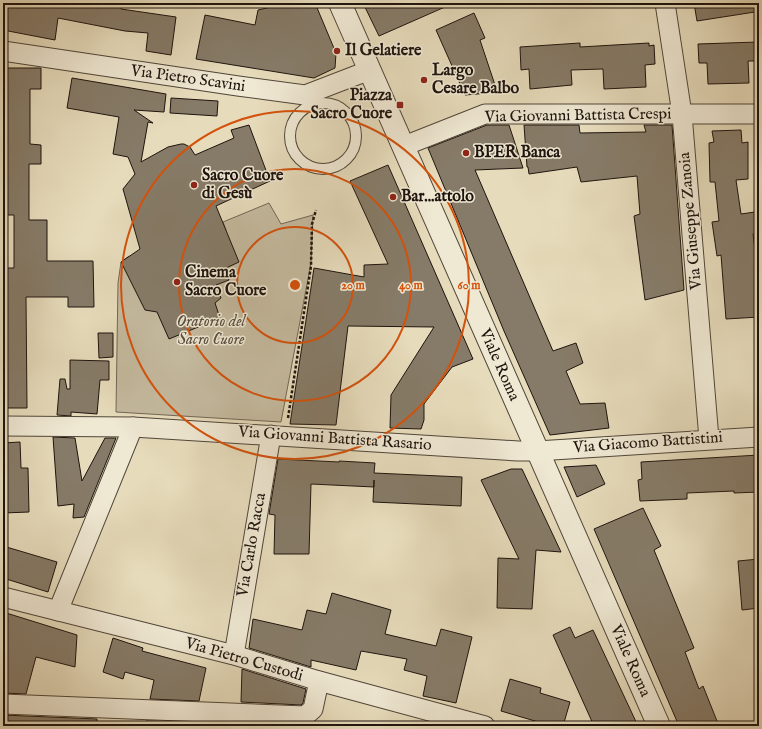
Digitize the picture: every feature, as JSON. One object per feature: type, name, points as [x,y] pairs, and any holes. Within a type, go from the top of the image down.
[{"type":"street","name":"Viale Roma","points":[[340,3],[659,726]]},
{"type":"street","name":"Via Giuseppe Zanoia","points":[[665,3],[682,114],[709,439]]},
{"type":"street","name":"Via Pietro Scavini","points":[[3,51],[238,86],[306,101],[370,70]]},
{"type":"street","name":"Via Giovanni Battista Crespi","points":[[404,146],[485,114],[759,114]]},
{"type":"street","name":"Via Giovanni Battista Rasario","points":[[3,426],[133,427],[537,451]]},
{"type":"street","points":[[58,611],[133,427]]},
{"type":"street","name":"Via Carlo Racca","points":[[234,655],[270,435]]},
{"type":"street","name":"Via Giacomo Battistini","points":[[537,451],[759,437]]},
{"type":"street","name":"Via Pietro Custodi","points":[[3,597],[234,655],[319,681],[485,726]]},
{"type":"street","points":[[3,704],[305,716],[313,710],[319,681]]},
{"type":"lane","points":[[306,101],[318,104],[329,104],[340,108],[349,116],[354,126],[356,137],[354,148],[348,158],[339,165],[329,169],[318,169],[304,163],[294,152],[291,142],[293,122],[306,101]]},
{"type":"path","points":[[287,425],[311,266],[312,224],[316,210]]},
{"type":"green space","name":"Oratorio del Sacro Cuore","points":[[269,203],[281,224],[313,215],[311,263],[281,422],[116,412],[118,283],[121,262],[129,256],[137,270],[226,230],[223,222]]},
{"type":"building","points":[[3,3],[122,3],[121,9],[176,17],[171,55],[146,51],[148,33],[125,31],[58,18],[55,40],[3,30]]},
{"type":"building","points":[[279,3],[315,3],[336,53],[335,68],[314,78],[196,59],[205,15],[255,25],[258,10],[280,5]]},
{"type":"building","points":[[363,3],[454,3],[379,36]]},
{"type":"building","points":[[694,3],[754,3],[755,12],[697,21]]},
{"type":"building","points":[[474,13],[485,38],[480,40],[495,85],[489,87],[489,93],[465,95],[436,30]]},
{"type":"building","points":[[758,42],[758,61],[748,61],[749,83],[708,84],[707,63],[699,63],[698,44]]},
{"type":"building","points":[[580,43],[580,47],[649,43],[649,46],[654,45],[655,64],[645,65],[646,87],[604,89],[603,69],[571,70],[572,85],[530,89],[529,69],[521,70],[520,47]]},
{"type":"building","points":[[3,68],[41,68],[41,89],[30,89],[30,144],[41,145],[41,164],[29,164],[29,220],[47,220],[47,261],[93,261],[94,307],[68,307],[68,297],[26,297],[27,408],[3,408],[3,268],[14,268],[14,215],[3,215]]},
{"type":"building","points":[[72,78],[166,94],[164,112],[134,110],[153,123],[148,122],[141,162],[168,147],[181,144],[190,147],[195,155],[234,138],[231,130],[249,125],[270,181],[216,206],[239,262],[224,269],[229,280],[216,285],[221,298],[215,303],[220,318],[169,339],[157,312],[145,310],[121,262],[140,249],[123,189],[135,174],[128,157],[113,154],[119,117],[67,108]]},
{"type":"building","points":[[171,98],[218,101],[217,116],[170,113]]},
{"type":"building","points":[[487,125],[509,125],[523,168],[475,170],[553,351],[576,343],[583,363],[566,371],[580,404],[605,403],[609,428],[550,435],[504,331],[428,148]]},
{"type":"building","points":[[524,125],[579,125],[580,133],[646,132],[644,125],[672,125],[684,290],[645,300],[634,216],[640,214],[637,176],[581,182],[577,167],[529,174],[527,167]]},
{"type":"building","points":[[741,130],[742,143],[748,142],[748,179],[736,180],[741,214],[755,212],[758,233],[753,234],[759,280],[759,317],[726,319],[721,255],[717,256],[712,222],[719,221],[715,182],[710,182],[709,143],[714,142],[712,131]]},
{"type":"building","points":[[388,165],[473,359],[452,367],[424,404],[424,420],[421,429],[390,428],[391,395],[434,327],[348,326],[336,425],[290,424],[314,268],[364,277],[364,265],[388,264],[350,181]]},
{"type":"building","points":[[98,333],[113,333],[113,357],[99,358]]},
{"type":"building","points":[[70,360],[109,361],[109,380],[100,380],[97,414],[71,412],[71,416],[57,415],[60,379],[65,379],[67,389],[70,389]]},
{"type":"building","points":[[53,437],[75,438],[82,481],[105,438],[116,438],[84,517],[73,518],[74,504],[58,506]]},
{"type":"building","points":[[20,442],[21,468],[28,468],[29,512],[3,513],[3,443]]},
{"type":"building","points":[[759,455],[759,492],[734,493],[734,491],[687,493],[687,499],[640,501],[638,480],[642,479],[641,462]]},
{"type":"building","points":[[278,459],[375,463],[374,473],[462,477],[461,506],[373,502],[374,487],[311,484],[309,554],[274,554],[275,515],[269,514]]},
{"type":"building","points":[[596,465],[605,484],[577,497],[564,467]]},
{"type":"building","points":[[511,469],[522,469],[561,552],[536,550],[532,609],[497,608],[498,558],[519,559],[481,480]]},
{"type":"building","points":[[643,508],[661,546],[654,550],[694,648],[685,652],[699,689],[703,686],[719,726],[679,726],[594,529]]},
{"type":"building","points":[[3,546],[57,562],[48,592],[3,578]]},
{"type":"building","points":[[759,559],[759,608],[742,610],[738,561]]},
{"type":"building","points":[[332,593],[391,610],[385,634],[436,646],[441,629],[472,637],[456,703],[423,696],[427,676],[404,670],[407,659],[361,651],[356,670],[311,660],[311,667],[249,648],[253,619],[302,630],[307,610],[326,614]]},
{"type":"building","points":[[3,612],[77,635],[75,667],[36,657],[26,694],[3,693]]},
{"type":"building","points":[[570,627],[575,638],[593,630],[638,726],[594,726],[553,635]]},
{"type":"building","points":[[113,638],[143,648],[142,651],[206,668],[199,701],[150,699],[154,680],[125,672],[123,679],[103,672]]},
{"type":"building","points":[[242,669],[306,689],[303,703],[301,705],[241,702]]},
{"type":"building","points":[[510,679],[541,688],[540,693],[570,702],[563,726],[552,726],[501,711]]},
{"type":"building","points":[[3,715],[97,719],[97,726],[3,726]]},
{"type":"building","points":[[146,721],[195,723],[194,726],[144,726]]},
{"type":"place","name":"Il Gelatiere","points":[[337,51]]},
{"type":"place","name":"Largo Cesare Balbo","points":[[424,80]]},
{"type":"place","name":"Piazza Sacro Cuore","points":[[400,105]]},
{"type":"place","name":"BPER Banca","points":[[466,153]]},
{"type":"place","name":"Sacro Cuore di Gesù","points":[[194,185]]},
{"type":"place","name":"Bar...attolo","points":[[393,197]]},
{"type":"place","name":"Cinema Sacro Cuore","points":[[177,282]]}]
